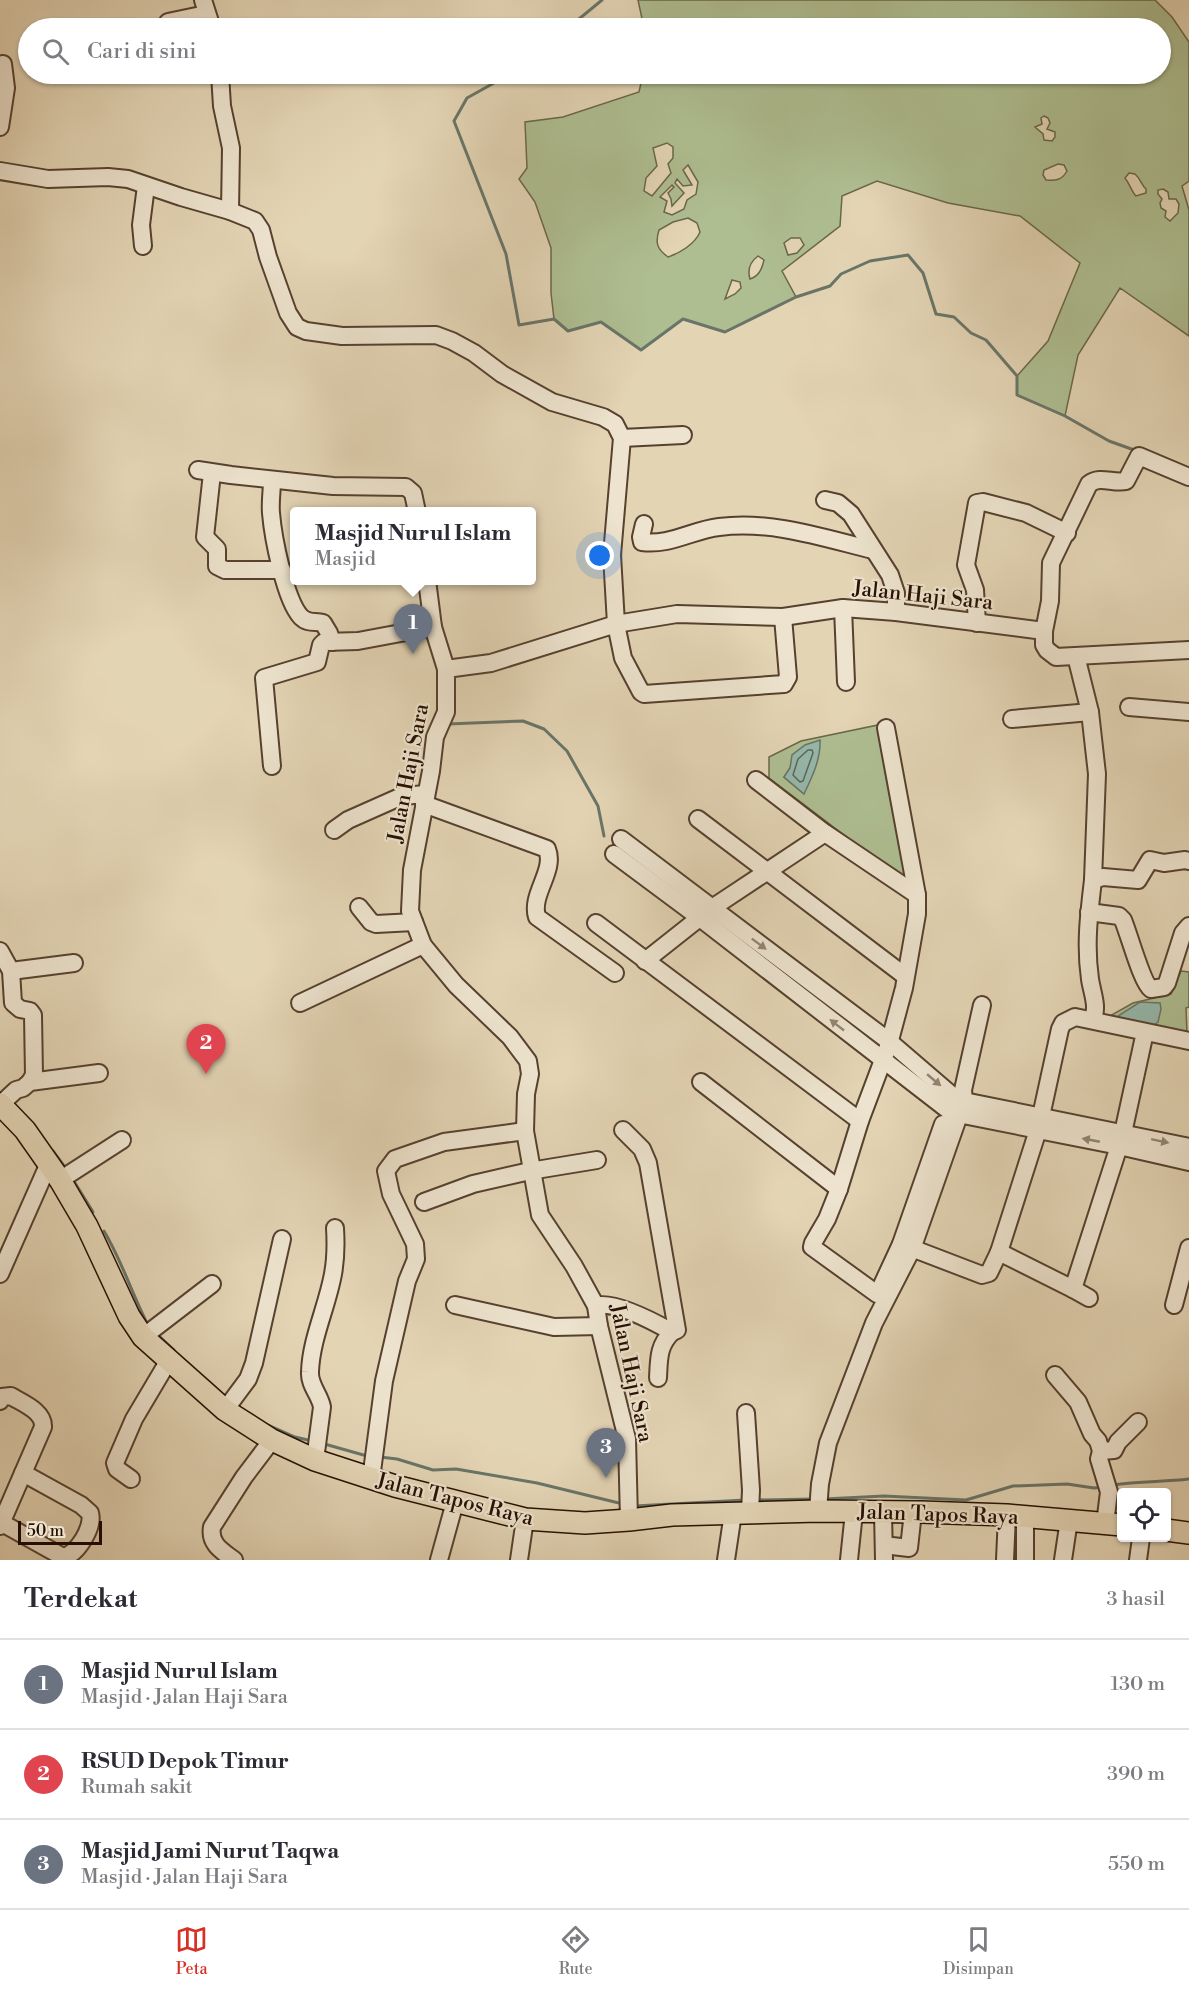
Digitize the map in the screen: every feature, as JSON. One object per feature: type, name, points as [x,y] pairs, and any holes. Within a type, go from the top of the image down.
[{"type":"main road","name":"Jalan Tapos Raya","points":[[10,1097],[25,1130],[63,1172],[129,1316],[149,1332],[169,1360],[230,1404],[272,1440],[374,1464],[455,1502],[525,1519],[585,1523],[630,1511],[672,1515],[814,1497],[854,1512],[1016,1516],[1113,1524]]},
{"type":"main road","points":[[1171,1531],[1189,1533]]},
{"type":"street","points":[[188,18],[207,14]]},
{"type":"street","points":[[0,127],[6,88],[3,64]]},
{"type":"street","points":[[221,84],[222,106],[231,148],[230,211]]},
{"type":"street","points":[[0,171],[48,179],[128,179],[255,221],[261,230],[268,258],[288,313],[297,327],[306,331],[342,336],[436,336],[452,341],[474,353],[502,374],[552,402],[603,417],[615,424],[622,438],[612,555],[616,624],[623,658],[644,694],[784,684],[788,678],[783,617]]},
{"type":"street","points":[[143,246],[141,225],[146,186]]},
{"type":"street","points":[[622,438],[683,435]]},
{"type":"street","points":[[1189,477],[1139,456],[1126,482],[1099,479],[1089,484],[1051,563],[1050,601],[1044,631],[1044,645],[1056,657],[1189,650]]},
{"type":"street","points":[[282,570],[225,570],[217,566],[217,549],[208,541],[205,531],[205,471],[333,486],[406,487],[413,493],[416,507]]},
{"type":"street","points":[[272,480],[271,512],[282,570],[291,597],[301,616],[308,622],[323,623],[332,642]]},
{"type":"street","points":[[825,500],[838,503],[847,510],[890,575],[896,593],[896,612]]},
{"type":"street","points":[[977,623],[975,590],[966,565],[977,503],[983,501],[1026,513],[1067,533]]},
{"type":"street","points":[[644,524],[641,540],[646,543],[685,537],[717,527],[751,525],[794,531],[873,550]]},
{"type":"street","points":[[428,585],[433,627],[446,669]]},
{"type":"street","points":[[843,608],[846,682]]},
{"type":"street","name":"Jalan Haji Sara","points":[[630,1511],[627,1439],[599,1326],[597,1306],[540,1215],[530,1171],[525,1131],[526,1094],[530,1074],[528,1061],[510,1037],[464,993],[423,945],[410,911],[412,870],[435,737],[446,712],[446,669],[510,659],[616,624],[677,615],[783,617],[843,608],[896,612],[1044,631]]},
{"type":"street","points":[[272,765],[264,678],[316,662],[322,643],[358,641],[433,627]]},
{"type":"street","points":[[1076,656],[1090,712],[1097,774],[1093,880],[1087,951],[1095,1007],[1092,1020]]},
{"type":"street","points":[[1129,707],[1189,712]]},
{"type":"street","points":[[1012,719],[1090,712]]},
{"type":"street","points":[[877,1294],[812,1247],[839,1189],[860,1121],[886,1051],[900,1006],[917,915],[917,895],[886,728]]},
{"type":"street","points":[[756,780],[825,833],[917,895]]},
{"type":"street","points":[[334,830],[356,816],[402,796],[425,799],[547,849],[549,857],[536,904],[537,917],[615,973]]},
{"type":"street","points":[[698,819],[770,871],[905,976]]},
{"type":"street","points":[[645,961],[706,913],[825,833]]},
{"type":"street","points":[[621,839],[706,913],[957,1104],[1121,1139],[1189,1147]]},
{"type":"street","points":[[614,854],[706,913]]},
{"type":"street","points":[[1093,880],[1103,877],[1138,880],[1150,860],[1164,863],[1189,861]]},
{"type":"street","points":[[359,907],[371,922],[376,924],[414,922]]},
{"type":"street","points":[[1089,912],[1119,916],[1123,920],[1137,955],[1145,984],[1151,989],[1164,987],[1167,983],[1183,933],[1189,926]]},
{"type":"street","points":[[596,923],[860,1121]]},
{"type":"street","points":[[300,1003],[423,945]]},
{"type":"street","points":[[0,951],[11,971],[13,1004],[20,1009],[30,1011],[33,1016],[34,1075],[10,1097]]},
{"type":"street","points":[[11,971],[74,963]]},
{"type":"street","points":[[820,1457],[828,1443],[874,1323],[907,1246],[957,1104],[982,1005]]},
{"type":"street","points":[[907,1246],[982,1275],[988,1273],[999,1252],[1039,1123],[1063,1023],[1075,1017],[1189,1041]]},
{"type":"street","points":[[1073,1289],[1121,1139],[1145,1032]]},
{"type":"street","points":[[10,1097],[99,1073]]},
{"type":"street","points":[[701,1082],[839,1189]]},
{"type":"street","points":[[623,1130],[642,1149],[650,1168],[677,1330],[672,1332],[660,1348],[658,1378]]},
{"type":"street","points":[[374,1464],[384,1381],[407,1281],[417,1251],[413,1237],[391,1194],[386,1171],[395,1160],[444,1142],[525,1131]]},
{"type":"street","points":[[1121,1139],[1189,1162]]},
{"type":"street","points":[[0,1274],[7,1243],[63,1172],[122,1140]]},
{"type":"street","points":[[424,1202],[473,1184],[530,1171],[597,1160]]},
{"type":"street","points":[[316,1450],[321,1400],[310,1379],[310,1370],[316,1335],[333,1275],[336,1252],[335,1228]]},
{"type":"street","points":[[230,1404],[248,1379],[254,1363],[282,1239]]},
{"type":"street","points":[[814,1497],[820,1457],[848,1360],[877,1294],[907,1246]]},
{"type":"street","points":[[1174,1305],[1189,1248]]},
{"type":"street","points":[[999,1252],[1089,1298]]},
{"type":"street","points":[[149,1332],[212,1284]]},
{"type":"street","points":[[597,1306],[608,1304],[672,1332]]},
{"type":"street","points":[[455,1305],[554,1327],[599,1326]]},
{"type":"street","points":[[131,1479],[117,1469],[115,1463],[132,1422],[169,1360]]},
{"type":"street","points":[[1055,1375],[1078,1402],[1092,1434],[1101,1446],[1099,1459],[1109,1492],[1113,1524]]},
{"type":"street","points":[[0,1401],[6,1395],[11,1396],[44,1420],[1,1525],[63,1557],[73,1558],[92,1522],[90,1513],[23,1473]]},
{"type":"street","points":[[726,1560],[746,1505],[746,1413]]},
{"type":"street","points":[[1101,1451],[1114,1450],[1118,1442],[1138,1422]]},
{"type":"street","points":[[234,1560],[213,1542],[212,1527],[244,1477],[272,1440]]},
{"type":"street","points":[[439,1560],[455,1502]]},
{"type":"street","points":[[849,1560],[854,1512]]},
{"type":"street","points":[[883,1512],[888,1553],[909,1548],[913,1512]]},
{"type":"street","points":[[1005,1560],[1016,1516]]},
{"type":"street","points":[[1016,1516],[1025,1560]]},
{"type":"street","points":[[519,1560],[525,1519]]},
{"type":"street","points":[[1063,1560],[1069,1520]]},
{"type":"street","points":[[1138,1560],[1140,1542]]},
{"type":"green space","points":[[638,0],[1155,0],[1172,17],[1189,42],[1189,181],[1182,186],[1189,210],[1189,336],[1120,288],[1078,355],[1065,416],[1017,395],[1017,376],[1048,341],[1080,263],[1020,216],[948,203],[877,181],[842,196],[840,226],[782,271],[796,297],[725,332],[683,319],[641,350],[601,322],[568,331],[554,319],[551,293],[551,248],[535,202],[519,179],[527,168],[525,122],[563,117],[639,92],[641,84],[1171,84],[1171,18],[642,18]],"holes":[[[1044,116],[1048,118],[1050,123],[1047,129],[1055,132],[1052,141],[1044,140],[1043,134],[1035,127],[1042,124],[1041,118]],[[667,143],[673,147],[673,158],[668,164],[671,173],[652,196],[644,191],[646,178],[657,166],[653,148]],[[1058,164],[1064,165],[1067,171],[1061,178],[1046,180],[1043,175],[1044,170]],[[688,165],[698,182],[696,194],[687,200],[684,209],[672,215],[664,212],[667,201],[660,197],[672,185],[674,187],[668,193],[672,206],[684,193],[675,183],[677,179],[683,186],[692,185],[683,170]],[[1129,173],[1135,174],[1146,189],[1146,193],[1136,196],[1125,178]],[[1163,189],[1168,192],[1169,199],[1176,199],[1179,204],[1178,213],[1170,221],[1165,217],[1166,211],[1161,208],[1162,199],[1158,190]],[[688,218],[697,223],[700,232],[687,247],[668,257],[661,251],[657,239],[659,230],[673,222]],[[791,238],[800,238],[804,245],[797,253],[788,255],[784,243]],[[758,256],[764,260],[760,272],[750,279],[751,263]],[[732,280],[740,282],[741,288],[725,299]]]},
{"type":"green space","points":[[878,725],[906,882],[769,778],[769,757],[801,741]],"holes":[[[790,768],[804,794],[784,777]]]},
{"type":"green space","points":[[1181,971],[1189,972],[1189,1007],[1186,1008],[1187,1033],[1101,1021],[1133,1003],[1171,994]]},
{"type":"water","points":[[820,740],[817,761],[804,794],[784,777],[790,768],[792,755],[805,745]]},
{"type":"water","points":[[1140,1002],[1160,1003],[1158,1022],[1148,1029],[1112,1020]]},
{"type":"waterway","points":[[580,18],[602,0]]},
{"type":"waterway","points":[[492,84],[467,98],[454,121],[506,254],[519,325],[554,319],[568,331],[601,322],[641,350],[683,319],[725,332],[796,297],[830,286],[841,274],[870,261],[908,255],[923,273],[936,314],[954,317],[971,333],[986,340],[1017,376],[1017,395],[1065,416],[1109,441],[1137,451]]},
{"type":"waterway","points":[[448,724],[523,721],[544,729],[567,751],[598,806],[604,836]]},
{"type":"waterway","points":[[850,1022],[882,1047]]},
{"type":"waterway","points":[[892,1055],[908,1068]]},
{"type":"waterway","points":[[53,1151],[67,1170]]},
{"type":"waterway","points":[[72,1178],[93,1212]]},
{"type":"waterway","points":[[104,1231],[148,1325]]},
{"type":"waterway","points":[[157,1334],[174,1350]]},
{"type":"waterway","points":[[268,1425],[295,1437],[312,1441]]},
{"type":"waterway","points":[[321,1443],[367,1456]]},
{"type":"waterway","points":[[380,1457],[397,1459],[433,1470],[456,1469],[537,1483],[623,1504]]},
{"type":"waterway","points":[[1113,1485],[1189,1479]]},
{"type":"waterway","points":[[824,1499],[884,1496],[966,1500],[1013,1486],[1067,1484],[1103,1487]]},
{"type":"waterway","points":[[755,1500],[814,1499]]},
{"type":"waterway","points":[[635,1506],[745,1500]]},
{"type":"place","name":"Masjid Nurul Islam","points":[[413,654]]},
{"type":"place","name":"RSUD Depok Timur","points":[[206,1074]]},
{"type":"place","name":"Masjid Jami Nurut Taqwa","points":[[606,1478]]}]
